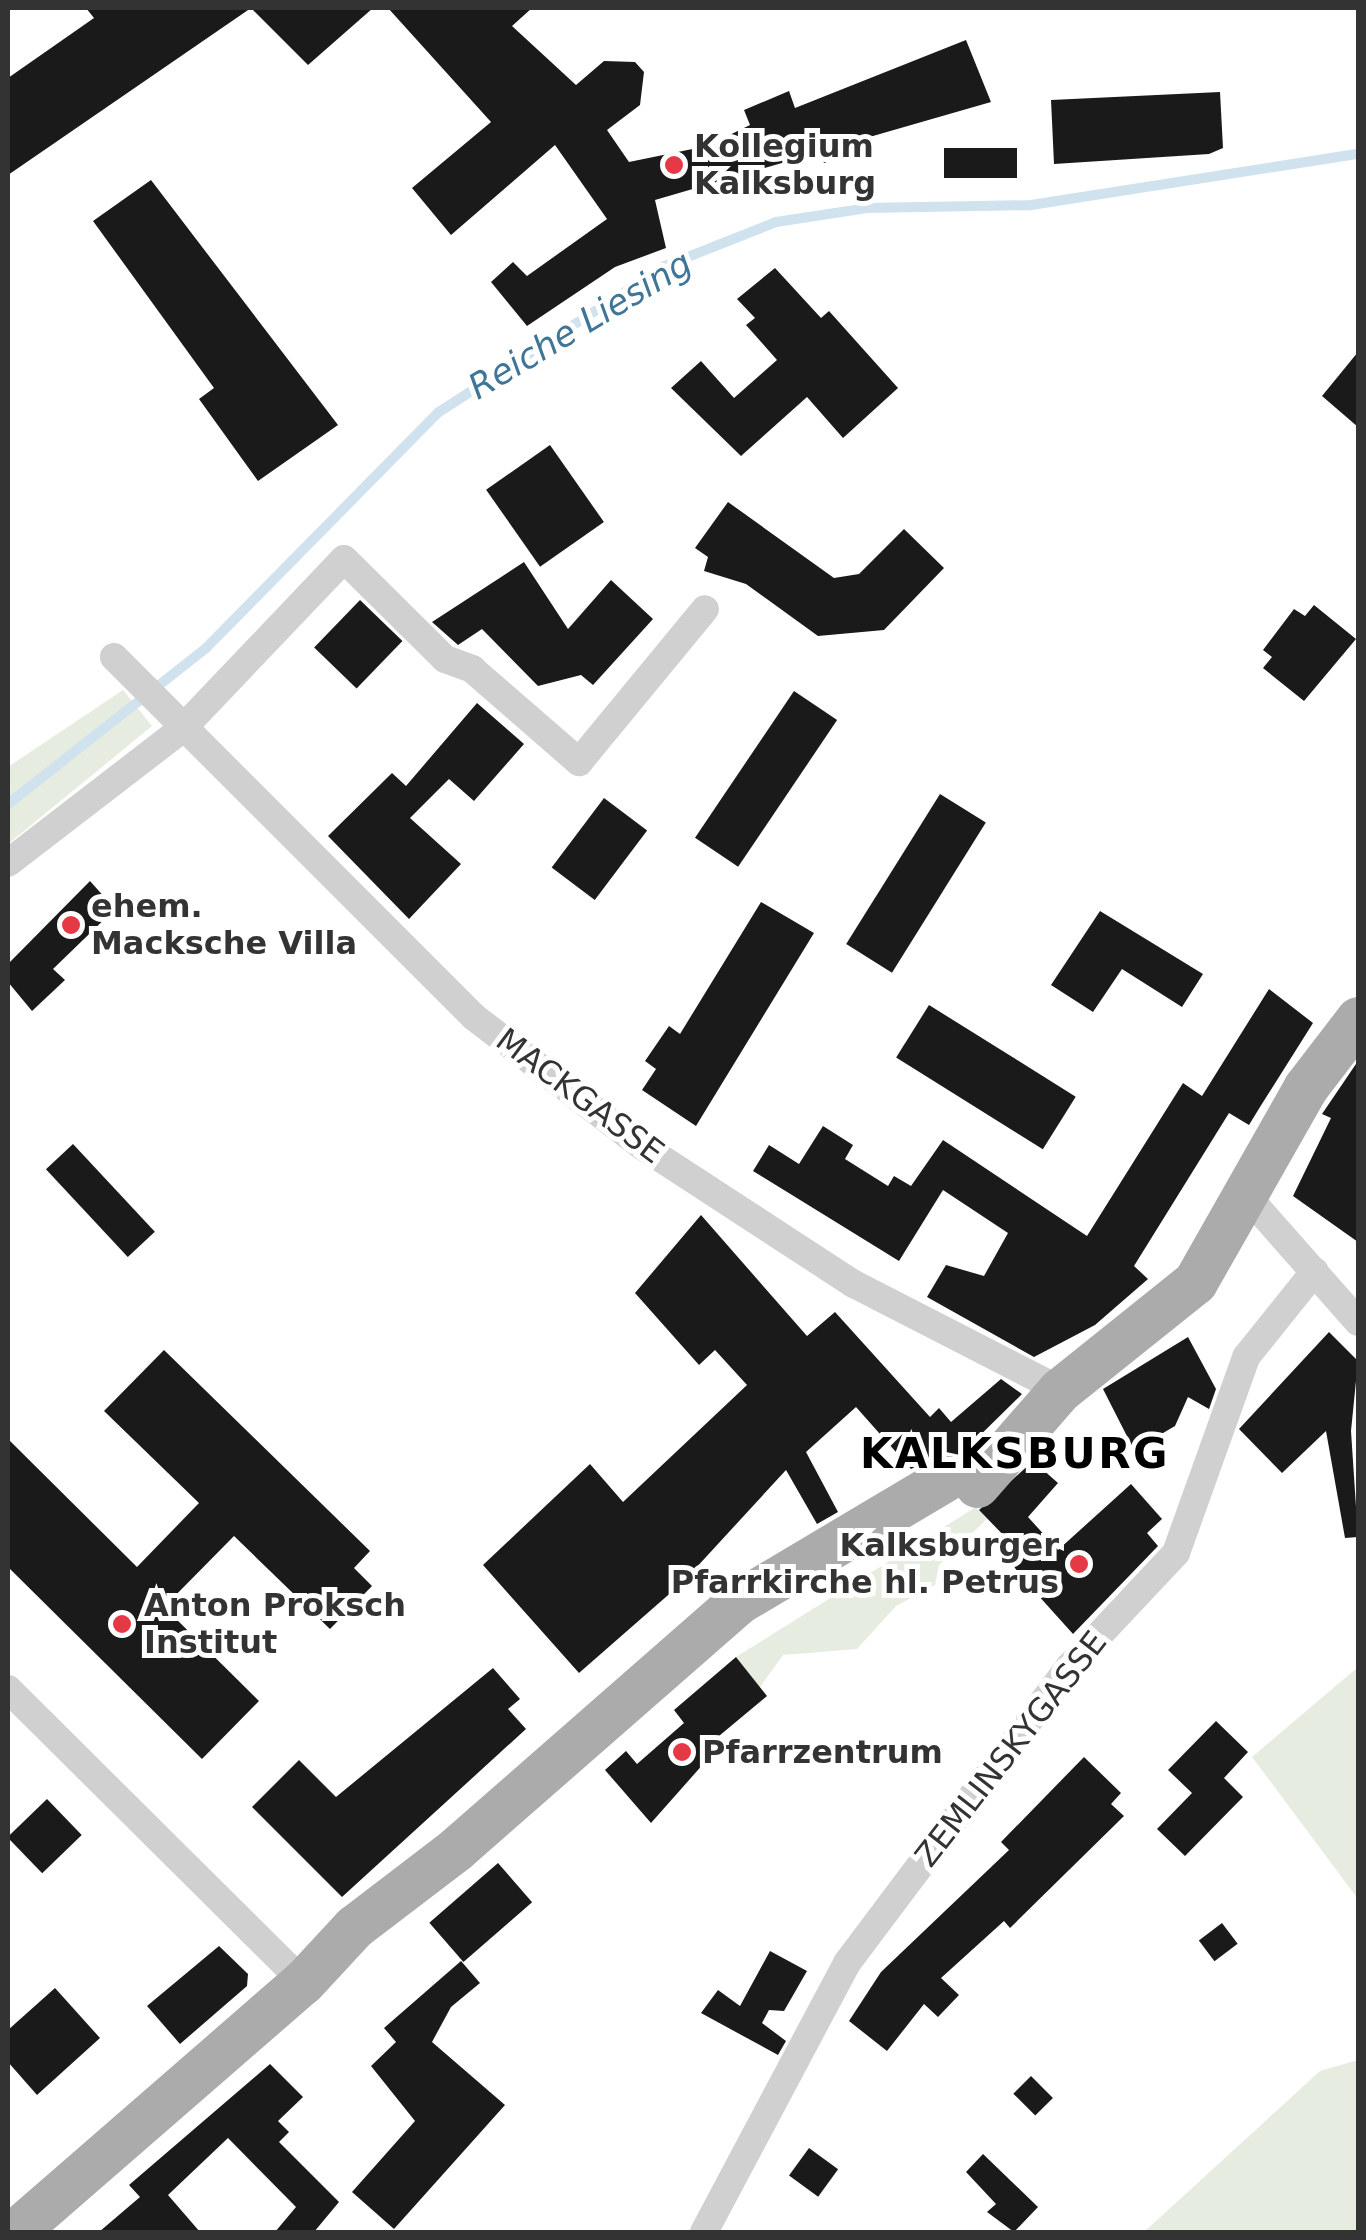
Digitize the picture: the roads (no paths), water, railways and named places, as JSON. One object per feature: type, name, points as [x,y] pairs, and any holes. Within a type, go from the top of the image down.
[{"type":"main road","points":[[15,2232],[304,1982],[354,1926],[456,1849],[685,1652],[963,1482],[1060,1390],[1196,1282],[1305,1088],[1358,1019]]},
{"type":"street","points":[[8,863],[175,721],[344,558],[444,659],[472,669],[579,762],[705,609]]},
{"type":"street","name":"MACKGASSE","points":[[114,657],[474,1016],[642,1146],[854,1284],[1060,1390]]},
{"type":"street","points":[[1247,1196],[1358,1322]]},
{"type":"street","name":"ZEMLINSKYGASSE","points":[[704,2232],[826,1994],[1086,1649],[1176,1552],[1246,1357],[1316,1271]]},
{"type":"street","points":[[8,1689],[304,1982]]},
{"type":"waterway","name":"Reiche Liesing","points":[[8,804],[206,648],[439,412],[665,266],[776,222],[867,208],[1031,205],[1358,154]]},
{"type":"place","name":"Kollegium Kalksburg","points":[[674,165]]},
{"type":"place","name":"ehem. Macksche Villa","points":[[71,925]]},
{"type":"place","name":"Kalksburger Pfarrkirche hl. Petrus","points":[[1079,1564]]},
{"type":"place","name":"Anton Proksch Institut","points":[[122,1624]]},
{"type":"place","name":"Pfarrzentrum","points":[[682,1752]]},
{"type":"district","name":"KALKSBURG","points":[[1015,1454]]}]
